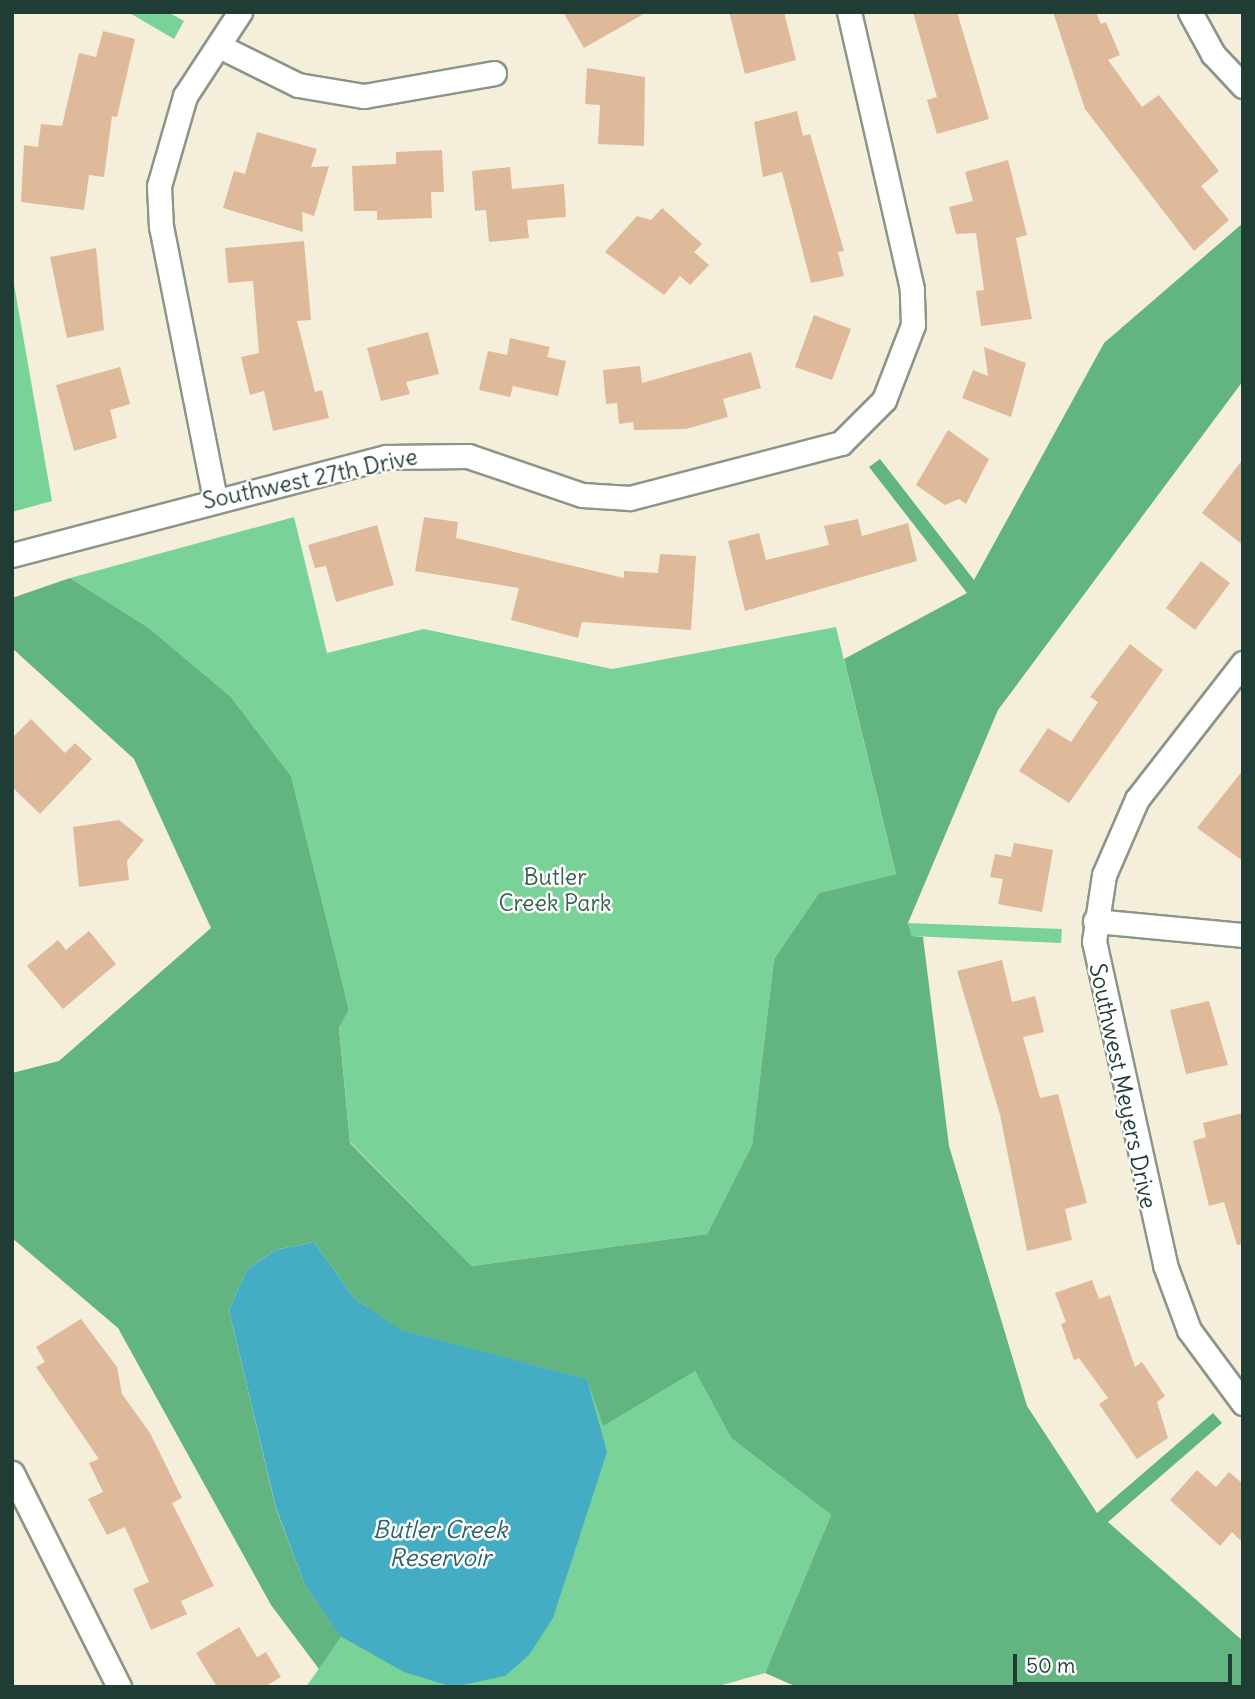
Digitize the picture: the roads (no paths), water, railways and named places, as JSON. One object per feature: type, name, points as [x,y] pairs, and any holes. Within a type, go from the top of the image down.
[{"type":"street","points":[[215,499],[161,227],[159,186],[185,96],[240,12]]},
{"type":"street","name":"Southwest 27th Drive","points":[[12,555],[215,499],[430,453],[468,456],[582,495],[630,498],[812,454],[852,435],[884,400],[903,366],[913,325],[912,289],[849,12]]},
{"type":"street","points":[[1190,12],[1213,54],[1243,86]]},
{"type":"street","points":[[219,46],[298,85],[364,96],[494,73]]},
{"type":"street","name":"Southwest Meyers Drive","points":[[1243,663],[1137,799],[1117,836],[1095,921],[1102,999],[1161,1252],[1189,1330],[1243,1403]]},
{"type":"street","points":[[1095,921],[1243,936]]},
{"type":"street","points":[[12,1473],[119,1687]]},
{"type":"water","name":"Butler Creek Reservoir","points":[[314,1242],[355,1299],[401,1330],[587,1379],[607,1452],[553,1618],[529,1655],[505,1676],[453,1687],[404,1672],[340,1636],[304,1583],[276,1508],[229,1310],[247,1270],[275,1250]]},
{"type":"park label","name":"Butler Creek Park","points":[[555,890]]}]
